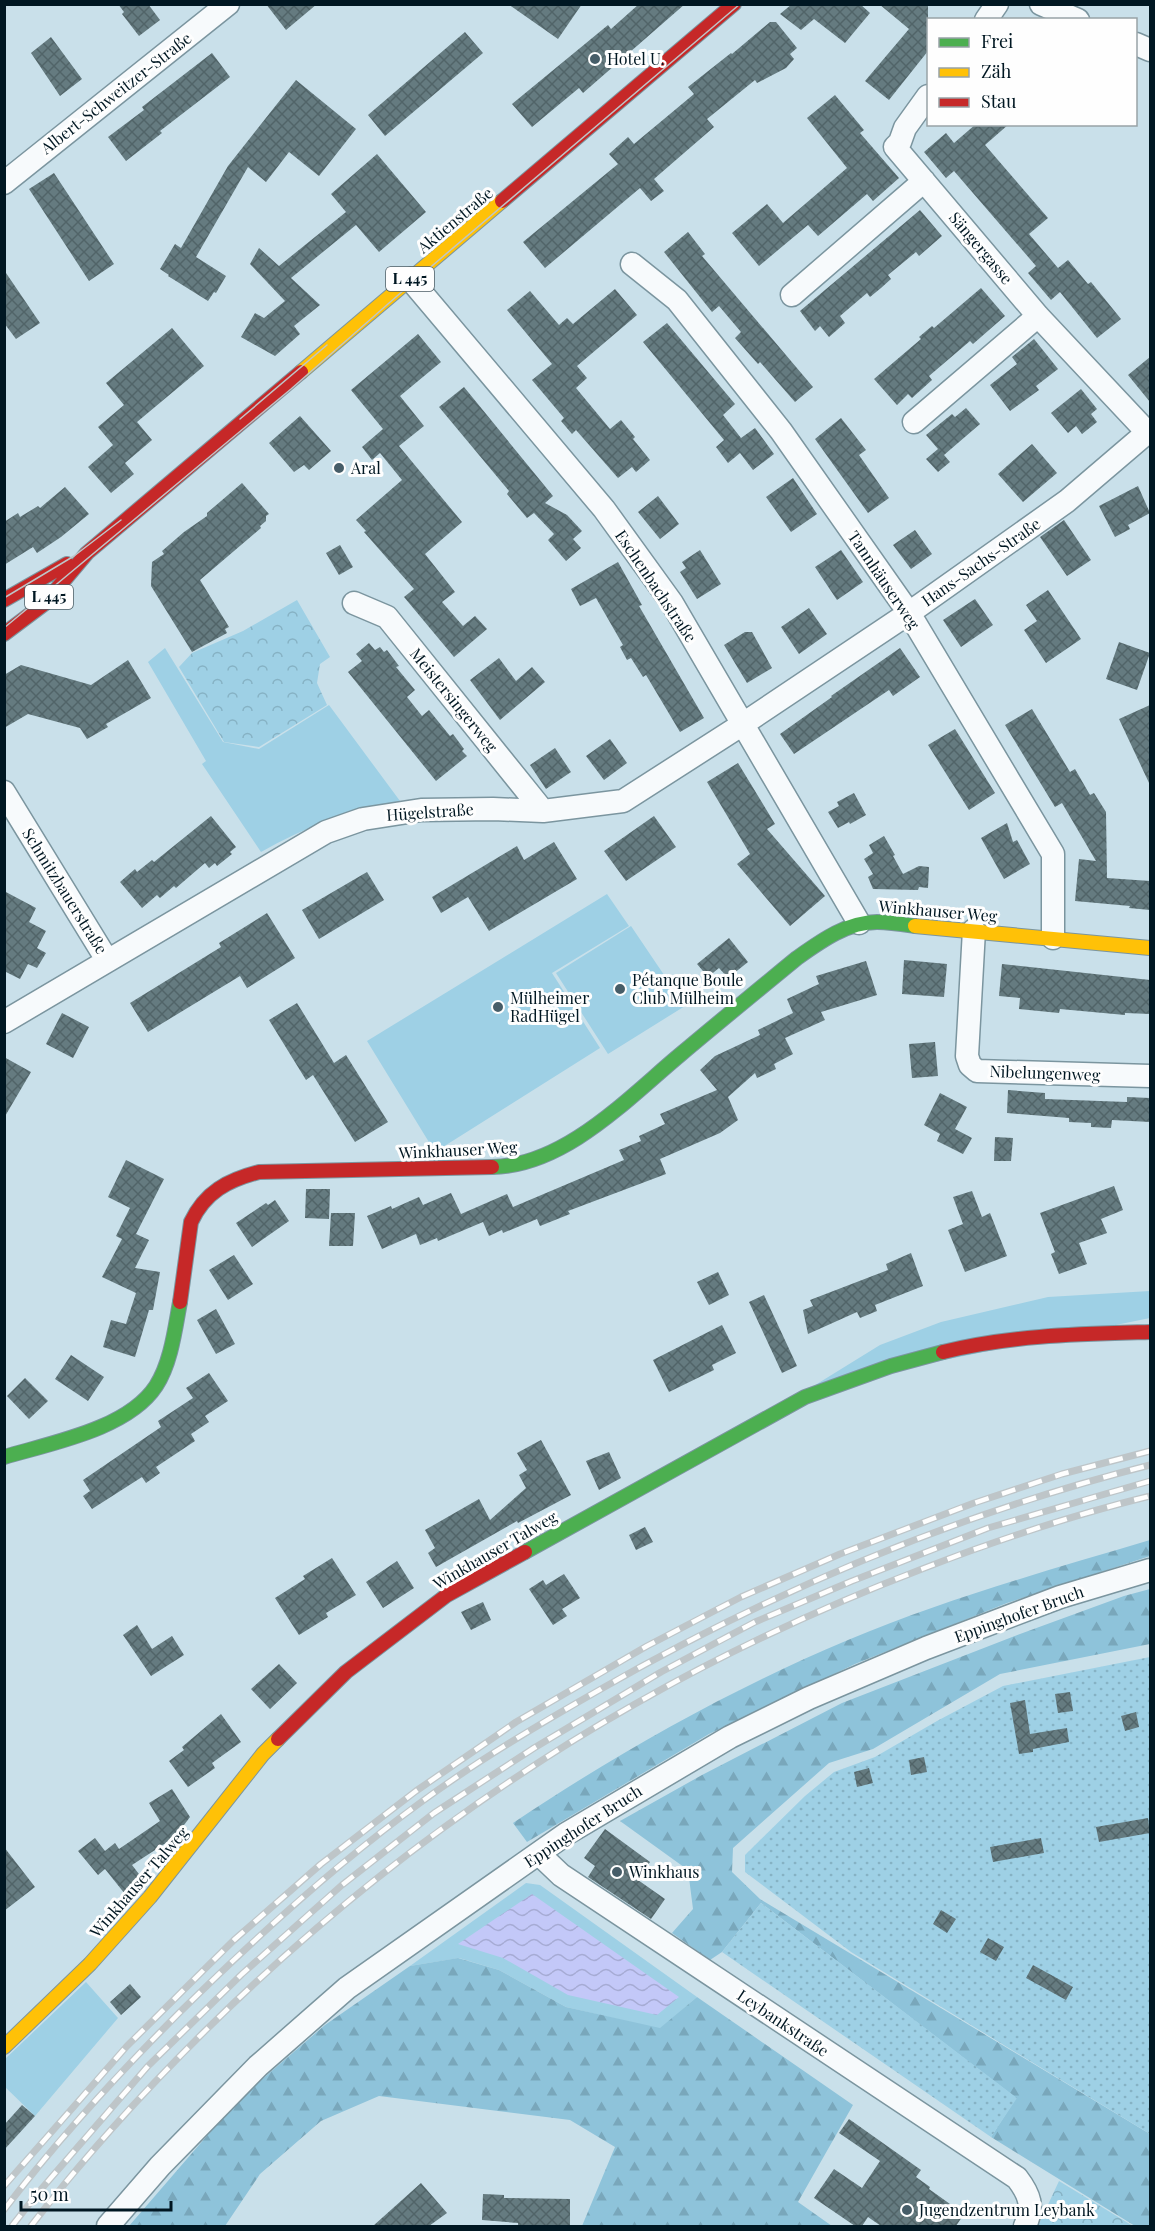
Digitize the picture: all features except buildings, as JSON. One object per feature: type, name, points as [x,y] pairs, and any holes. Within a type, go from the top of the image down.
[{"type":"street","name":"Albert-Schweitzer-Straße","points":[[4,183],[228,4]]},
{"type":"street","name":"Aktienstraße","points":[[4,634],[44,604],[87,553],[734,4]]},
{"type":"street","points":[[987,18],[997,4]]},
{"type":"street","points":[[1041,4],[1073,18]]},
{"type":"street","name":"Sängergasse","points":[[927,97],[905,128],[900,142],[894,147],[1038,316],[1149,431]]},
{"type":"street","points":[[792,295],[924,181]]},
{"type":"street","name":"Tannhäuserweg","points":[[632,264],[677,300],[781,431],[909,613],[1053,854],[1053,938]]},
{"type":"street","name":"Eschenbachstraße","points":[[410,279],[604,509],[672,603],[859,923]]},
{"type":"street","points":[[914,422],[1038,316]]},
{"type":"street","name":"Hans-Sachs-Straße","points":[[743,724],[909,613],[1067,501],[1149,431]]},
{"type":"street","name":"Aktienstraße","points":[[4,600],[87,553]]},
{"type":"street","name":"Meistersingerweg","points":[[354,603],[387,617],[543,811]]},
{"type":"street","name":"Hügelstraße","points":[[4,1022],[326,832],[363,819],[421,810],[543,811],[623,801],[743,724]]},
{"type":"street","name":"Schmitzbauerstraße","points":[[4,792],[107,960]]},
{"type":"street","name":"Winkhauser Weg","points":[[4,1457],[102,1425],[128,1412],[149,1397],[164,1370],[173,1341],[190,1222],[195,1210],[221,1184],[259,1172],[507,1167],[545,1156],[564,1147],[602,1119],[797,958],[828,938],[859,923],[878,922],[974,930],[1150,948]]},
{"type":"street","name":"Nibelungenweg","points":[[974,930],[967,1056],[970,1065],[977,1071],[1150,1076]]},
{"type":"street","name":"Winkhauser Talweg","points":[[4,2047],[90,1964],[150,1897],[208,1827],[263,1754],[346,1672],[447,1595],[805,1397],[891,1366],[972,1345],[1061,1334],[1150,1332]]},
{"type":"street","name":"Eppinghofer Bruch","points":[[108,2226],[160,2166],[258,2066],[347,1988],[566,1834],[730,1737],[809,1698],[926,1648],[1060,1597],[1150,1570]]},
{"type":"street","name":"Leybankstraße","points":[[539,1854],[561,1875],[1017,2178],[1028,2192],[1030,2215],[1024,2226]]},
{"type":"green space","points":[[297,600],[330,657],[320,664],[317,683],[327,705],[259,747],[224,742],[179,667],[192,653],[243,631]]},
{"type":"green space","points":[[165,648],[223,742],[259,749],[329,705],[400,801],[328,820],[261,852],[202,764],[206,761],[148,662]]},
{"type":"green space","name":"Mülheimer RadHügel","points":[[607,894],[629,926],[552,973],[600,1048],[435,1152],[367,1041]]},
{"type":"green space","name":"Pétanque Boule Club Mülheim","points":[[631,926],[685,1006],[608,1054],[556,973]]},
{"type":"green space","points":[[1150,1291],[1150,1318],[812,1387],[880,1345],[941,1322],[1048,1297]]},
{"type":"green space","points":[[1150,1540],[1150,1556],[1007,1603],[855,1664],[709,1734],[527,1842],[513,1823],[594,1771],[676,1723],[804,1659],[885,1625],[960,1598]]},
{"type":"green space","points":[[1150,1589],[1150,1644],[1000,1674],[873,1749],[829,1763],[733,1848],[732,1872],[760,1899],[1150,2134],[1150,2226],[1135,2226],[991,2137],[1016,2098],[761,1903],[722,1952],[710,1960],[672,1933],[693,1909],[688,1870],[620,1821],[702,1775],[842,1703],[1020,1634],[1124,1596]]},
{"type":"green space","points":[[1150,1657],[1150,2134],[851,1952],[745,1872],[745,1855],[805,1796],[834,1772],[875,1757],[1003,1686]]},
{"type":"green space","points":[[526,1883],[540,1885],[697,1997],[660,2029],[566,2007],[499,1970],[459,1958],[410,1966]]},
{"type":"green space","points":[[761,1903],[1017,2098],[991,2137],[722,1952]]},
{"type":"green space","points":[[458,1958],[499,1970],[566,2007],[660,2028],[697,1997],[853,2105],[798,2202],[832,2226],[582,2226],[615,2147],[570,2120],[379,2096],[321,2121],[260,2174],[225,2226],[129,2226],[237,2101],[325,2025],[410,1966]]},
{"type":"green space","points":[[86,1982],[118,2018],[35,2116],[5,2087],[4,2060]]},
{"type":"green space","points":[[1059,2181],[1133,2226],[1038,2226]]},
{"type":"water","points":[[532,1894],[679,1997],[657,2015],[568,1995],[503,1958],[458,1944]]},
{"type":"tram line","points":[[4,628],[291,389],[413,282],[740,4]]},
{"type":"tram line","points":[[240,419],[327,345]]},
{"type":"tram line","points":[[4,598],[74,556],[121,520]]},
{"type":"railway","points":[[4,2186],[127,2046],[234,1940],[321,1864],[416,1791],[516,1722],[647,1646],[741,1597],[840,1554],[974,1503],[1062,1474],[1150,1451]]},
{"type":"railway","points":[[4,2210],[67,2132],[112,2083],[239,1955],[360,1849],[424,1800],[489,1756],[533,1728],[666,1653],[733,1619],[868,1558],[1008,1507],[1150,1465]]},
{"type":"railway","points":[[12,2226],[148,2066],[242,1974],[342,1885],[434,1813],[534,1748],[661,1672],[755,1622],[988,1528],[1150,1481]]},
{"type":"railway","points":[[31,2226],[94,2149],[161,2075],[287,1954],[369,1885],[454,1820],[541,1761],[632,1706],[726,1655],[822,1610],[922,1569],[1007,1538],[1092,1511],[1150,1496]]},
{"type":"traffic: fast","points":[[492,1167],[519,1164],[545,1155],[594,1127],[797,958],[825,939],[855,925],[866,923],[887,922],[915,926]]},
{"type":"traffic: fast","points":[[4,1457],[65,1440],[108,1424],[143,1401],[156,1386],[165,1367],[172,1346],[180,1302]]},
{"type":"traffic: fast","points":[[525,1552],[805,1397],[891,1366],[943,1352]]},
{"type":"traffic: slow","points":[[301,372],[502,201]]},
{"type":"traffic: slow","points":[[915,926],[1150,948]]},
{"type":"traffic: slow","points":[[4,2047],[90,1964],[150,1897],[263,1754],[278,1739]]},
{"type":"traffic: jam","points":[[502,201],[734,4]]},
{"type":"traffic: jam","points":[[4,634],[44,604],[87,553],[301,372]]},
{"type":"traffic: jam","points":[[4,600],[67,564]]},
{"type":"traffic: jam","points":[[180,1302],[191,1222],[210,1195],[237,1179],[259,1172],[492,1167]]},
{"type":"traffic: jam","points":[[943,1352],[1020,1339],[1150,1332]]},
{"type":"traffic: jam","points":[[278,1739],[346,1672],[447,1595],[525,1552]]},
{"type":"place","name":"Hotel U.","points":[[595,59]]},
{"type":"place","name":"Aral","points":[[339,468]]},
{"type":"place","name":"Pétanque Boule Club Mülheim","points":[[620,989]]},
{"type":"place","name":"Mülheimer RadHügel","points":[[498,1007]]},
{"type":"place","name":"Winkhaus","points":[[617,1872]]},
{"type":"place","name":"Jugendzentrum Leybank","points":[[907,2210]]}]
